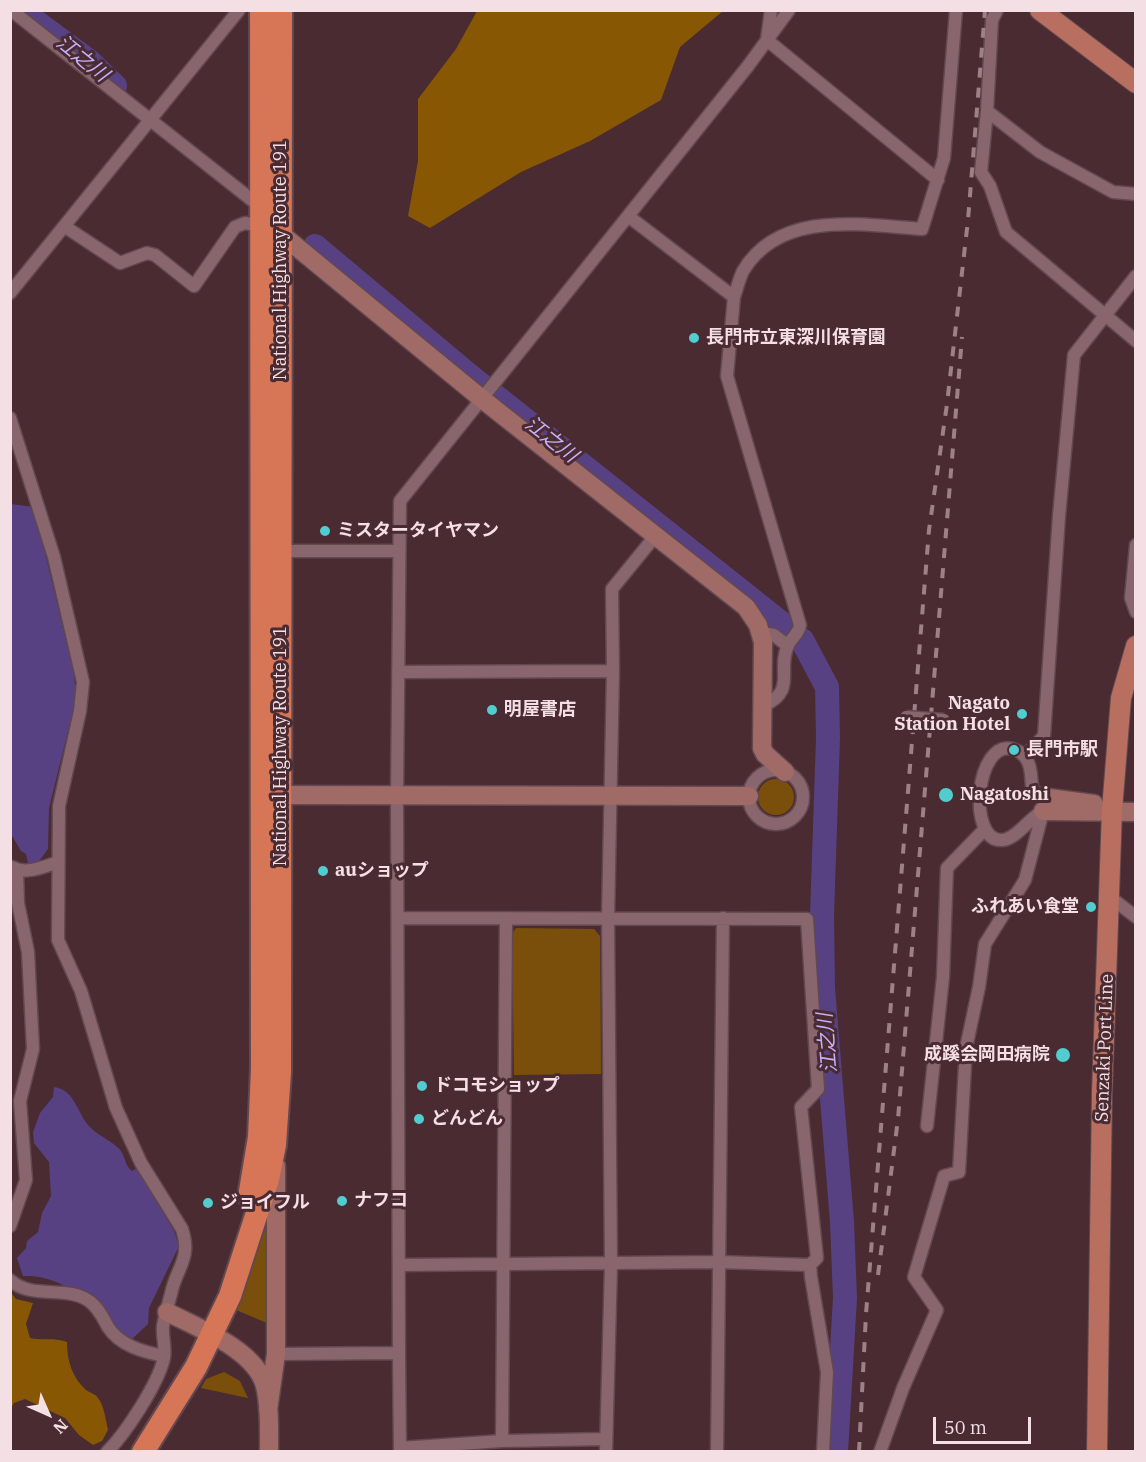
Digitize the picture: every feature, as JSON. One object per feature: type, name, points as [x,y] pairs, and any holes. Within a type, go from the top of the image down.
[{"type":"highway","name":"National Highway Route 191","points":[[133,1452],[207,1333],[244,1214],[259,1137],[281,551],[261,10]]},
{"type":"highway","name":"National Highway Route 191","points":[[143,1452],[207,1333],[247,1245],[275,1145],[280,1072],[271,795],[268,223],[281,10]]},
{"type":"main road","points":[[1040,10],[1136,83]]},
{"type":"main road","name":"Senzaki Port Line","points":[[1097,1452],[1102,1093],[1112,810],[1121,698],[1136,646]]},
{"type":"street","points":[[11,10],[149,119],[268,223],[482,399],[746,607],[762,633],[762,748],[765,754],[784,772]]},
{"type":"street","points":[[10,293],[239,10]]},
{"type":"street","points":[[767,40],[771,10]]},
{"type":"street","points":[[657,535],[612,589],[613,671],[608,920],[611,1265],[605,1445],[502,1441],[400,1450],[397,796],[400,501],[789,10]]},
{"type":"street","points":[[763,706],[776,700],[782,693],[788,646],[799,632],[800,625],[727,376],[734,297],[743,271],[760,252],[772,241],[795,231],[844,223],[922,230],[944,158],[956,10]]},
{"type":"street","points":[[997,10],[992,20],[981,172],[990,186],[1006,232],[1136,341]]},
{"type":"street","points":[[767,40],[938,180]]},
{"type":"street","points":[[987,111],[1040,152],[1113,192],[1136,194]]},
{"type":"street","points":[[628,216],[734,297]]},
{"type":"street","points":[[64,226],[120,263],[147,253],[155,255],[194,286],[235,226],[245,223],[268,223]]},
{"type":"street","points":[[1025,756],[1044,736],[1059,516],[1074,355],[1136,276]]},
{"type":"street","points":[[10,418],[54,557],[83,682],[80,711],[59,806],[58,940],[81,992],[116,1108],[141,1163],[182,1229],[186,1240],[186,1253],[171,1291],[163,1325],[164,1356],[157,1378],[116,1443],[107,1452]]},
{"type":"street","points":[[1136,545],[1131,598],[1136,612]]},
{"type":"street","points":[[281,551],[399,551]]},
{"type":"street","points":[[762,633],[774,635],[788,646]]},
{"type":"street","points":[[398,672],[613,671]]},
{"type":"street","points":[[906,717],[944,720]]},
{"type":"street","points":[[1046,804],[1009,838],[996,839],[984,830],[980,820],[983,771],[987,762],[996,753],[1008,748],[1025,756],[1030,766],[1033,791],[1046,804],[1084,813],[1112,810],[1136,812]]},
{"type":"street","points":[[774,770],[784,772],[795,777],[802,790],[802,805],[793,818],[779,824],[764,821],[753,811],[749,796],[751,788],[760,776],[774,770]]},
{"type":"street","points":[[271,795],[749,796]]},
{"type":"street","points":[[879,1452],[903,1388],[937,1310],[914,1277],[944,1176],[959,1172],[966,1048],[979,987],[985,944],[1025,880],[1046,804]]},
{"type":"street","points":[[927,1126],[943,977],[947,868],[984,830]]},
{"type":"street","points":[[10,1226],[26,1180],[20,1101],[33,1049],[28,952],[18,903],[14,868],[39,869],[58,862]]},
{"type":"street","points":[[1110,897],[1136,917]]},
{"type":"street","points":[[398,918],[807,919],[818,1089],[801,1107],[817,1258],[810,1265],[718,1262],[611,1265],[400,1265]]},
{"type":"street","points":[[717,1452],[723,918]]},
{"type":"street","points":[[502,1441],[507,919]]},
{"type":"street","points":[[268,1410],[276,1354],[275,1145]]},
{"type":"street","points":[[810,1265],[827,1372],[823,1452]]},
{"type":"street","points":[[10,1280],[23,1289],[75,1295],[89,1300],[118,1338],[132,1347],[164,1356]]},
{"type":"street","points":[[167,1312],[252,1361],[265,1385],[269,1452]]},
{"type":"street","points":[[276,1354],[399,1353]]},
{"type":"shaded area","points":[[477,11],[723,11],[680,47],[661,100],[590,141],[521,172],[430,228],[408,216],[418,161],[418,99],[456,49]]},
{"type":"shaded area","points":[[11,504],[34,507],[74,674],[76,699],[49,808],[48,849],[37,864],[28,863],[26,854],[21,851],[11,834]]},
{"type":"shaded area","points":[[776,779],[789,784],[794,797],[789,810],[776,815],[763,810],[758,797],[763,784]]},
{"type":"shaded area","points":[[516,928],[594,929],[600,936],[601,1074],[514,1075],[512,934]]},
{"type":"shaded area","points":[[54,1087],[61,1089],[72,1098],[86,1123],[121,1151],[132,1171],[137,1168],[174,1231],[179,1246],[149,1308],[148,1324],[131,1340],[105,1321],[71,1290],[42,1278],[23,1276],[17,1258],[26,1248],[27,1241],[38,1232],[42,1213],[51,1196],[49,1162],[34,1143],[33,1132],[40,1113],[53,1097]]},
{"type":"shaded area","points":[[266,1210],[272,1210],[269,1324],[234,1309]]},
{"type":"shaded area","points":[[11,1293],[16,1299],[33,1303],[26,1324],[30,1338],[67,1342],[69,1362],[74,1374],[81,1385],[97,1397],[102,1405],[108,1430],[102,1441],[93,1445],[79,1435],[65,1418],[25,1399],[14,1403],[11,1408]]},
{"type":"shaded area","points":[[224,1372],[240,1381],[248,1398],[201,1388],[206,1379]]},
{"type":"waterway","name":"江之川","points":[[20,10],[89,61],[115,86]]},
{"type":"waterway","name":"江之川","points":[[315,246],[470,376],[790,630]]},
{"type":"waterway","name":"江之川","points":[[802,640],[827,687],[828,738],[822,915],[823,988],[842,1222],[845,1298],[836,1452]]},
{"type":"railway","points":[[859,1452],[866,1314],[929,530],[947,404],[968,220],[985,10]]},
{"type":"railway","points":[[878,1275],[898,1119],[962,337]]},
{"type":"place","name":"長門市立東深川保育園","points":[[694,338]]},
{"type":"place","name":"ミスタータイヤマン","points":[[325,531]]},
{"type":"place","name":"明屋書店","points":[[492,710]]},
{"type":"place","name":"Nagato Station Hotel","points":[[1022,714]]},
{"type":"place","name":"長門市駅","points":[[1014,750]]},
{"type":"place","name":"Nagatoshi","points":[[946,795]]},
{"type":"place","name":"auショップ","points":[[323,871]]},
{"type":"place","name":"ふれあい食堂","points":[[1091,907]]},
{"type":"place","name":"成蹊会岡田病院","points":[[1063,1055]]},
{"type":"place","name":"ドコモショップ","points":[[422,1086]]},
{"type":"place","name":"どんどん","points":[[419,1119]]},
{"type":"place","name":"ナフコ","points":[[342,1201]]},
{"type":"place","name":"ジョイフル","points":[[208,1203]]}]
